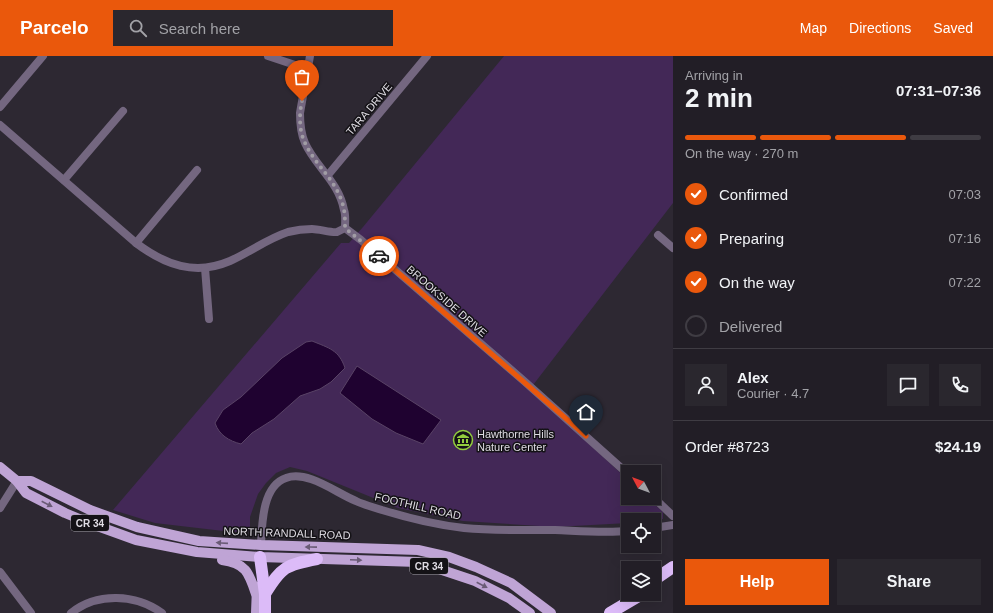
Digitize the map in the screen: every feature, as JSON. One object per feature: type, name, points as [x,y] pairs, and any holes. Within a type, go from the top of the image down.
[{"type":"highway","points":[[261,551],[261,594],[265,613]]},
{"type":"highway","points":[[261,594],[276,575],[284,569],[296,563],[317,559]]},
{"type":"highway","points":[[661,575],[673,566]]},
{"type":"highway","points":[[661,583],[673,575]]},
{"type":"highway","points":[[607,613],[624,601]]},
{"type":"highway","points":[[610,613],[630,601]]},
{"type":"main road","name":"NORTH RANDALL ROAD","points":[[0,467],[17,480],[26,493],[65,513],[136,540],[197,552],[418,550],[448,557],[476,567],[511,583],[551,613]]},
{"type":"main road","name":"NORTH RANDALL ROAD","points":[[17,480],[31,481],[90,510],[137,527],[199,541],[317,559],[418,562],[475,581],[509,598],[530,613]]},
{"type":"main road","points":[[173,547],[190,556],[239,564],[246,570],[261,594],[256,613]]},
{"type":"street","points":[[0,107],[43,56]]},
{"type":"street","points":[[268,56],[307,69]]},
{"type":"street","points":[[0,125],[136,243],[155,256],[169,263],[186,268],[205,268],[216,266],[231,261],[270,239],[300,229],[336,232],[345,228],[344,209],[338,192],[328,175],[304,142],[300,112],[310,56]]},
{"type":"street","name":"TARA DRIVE","points":[[328,175],[427,56]]},
{"type":"street","points":[[64,180],[123,110]]},
{"type":"street","points":[[136,243],[197,170]]},
{"type":"street","name":"BROOKSIDE DRIVE","points":[[345,228],[361,240],[518,376],[621,468]]},
{"type":"street","points":[[658,235],[673,248]]},
{"type":"street","points":[[205,268],[209,319]]},
{"type":"street","name":"FOOTHILL ROAD","points":[[261,551],[264,509],[268,497],[278,482],[285,478],[294,476],[314,480],[364,504],[399,515],[440,524],[477,529],[621,531]]},
{"type":"street","points":[[0,508],[17,480]]},
{"type":"street","points":[[661,505],[673,516]]},
{"type":"street","points":[[661,527],[673,525]]},
{"type":"street","points":[[0,572],[31,613]]},
{"type":"street","points":[[71,613],[89,602],[113,597],[132,600],[148,605],[162,613]]},
{"type":"shaded area","name":"Hawthorne Hills Nature Center","points":[[504,56],[673,56],[673,203],[530,389],[621,474],[621,505],[655,505],[663,512],[663,519],[661,519],[661,513],[621,513],[621,523],[555,527],[463,521],[398,508],[307,471],[290,467],[276,473],[258,494],[250,517],[250,531],[232,532],[155,523],[113,510],[341,243],[349,243]]},
{"type":"shaded area","points":[[312,341],[333,350],[343,362],[345,368],[331,382],[320,389],[300,396],[274,419],[252,433],[241,444],[232,441],[219,431],[215,423],[223,410],[241,397],[282,358],[306,342]]},
{"type":"shaded area","points":[[357,366],[441,420],[423,444],[396,433],[372,419],[340,393]]},
{"type":"way so far","points":[[302,101],[300,122],[304,142],[328,175],[338,192],[344,209],[345,228],[379,256]]},
{"type":"place","name":"Hawthorne Hills Nature Center","points":[[463,440]]},
{"type":"route","points":[[379,256],[586,436]]}]
